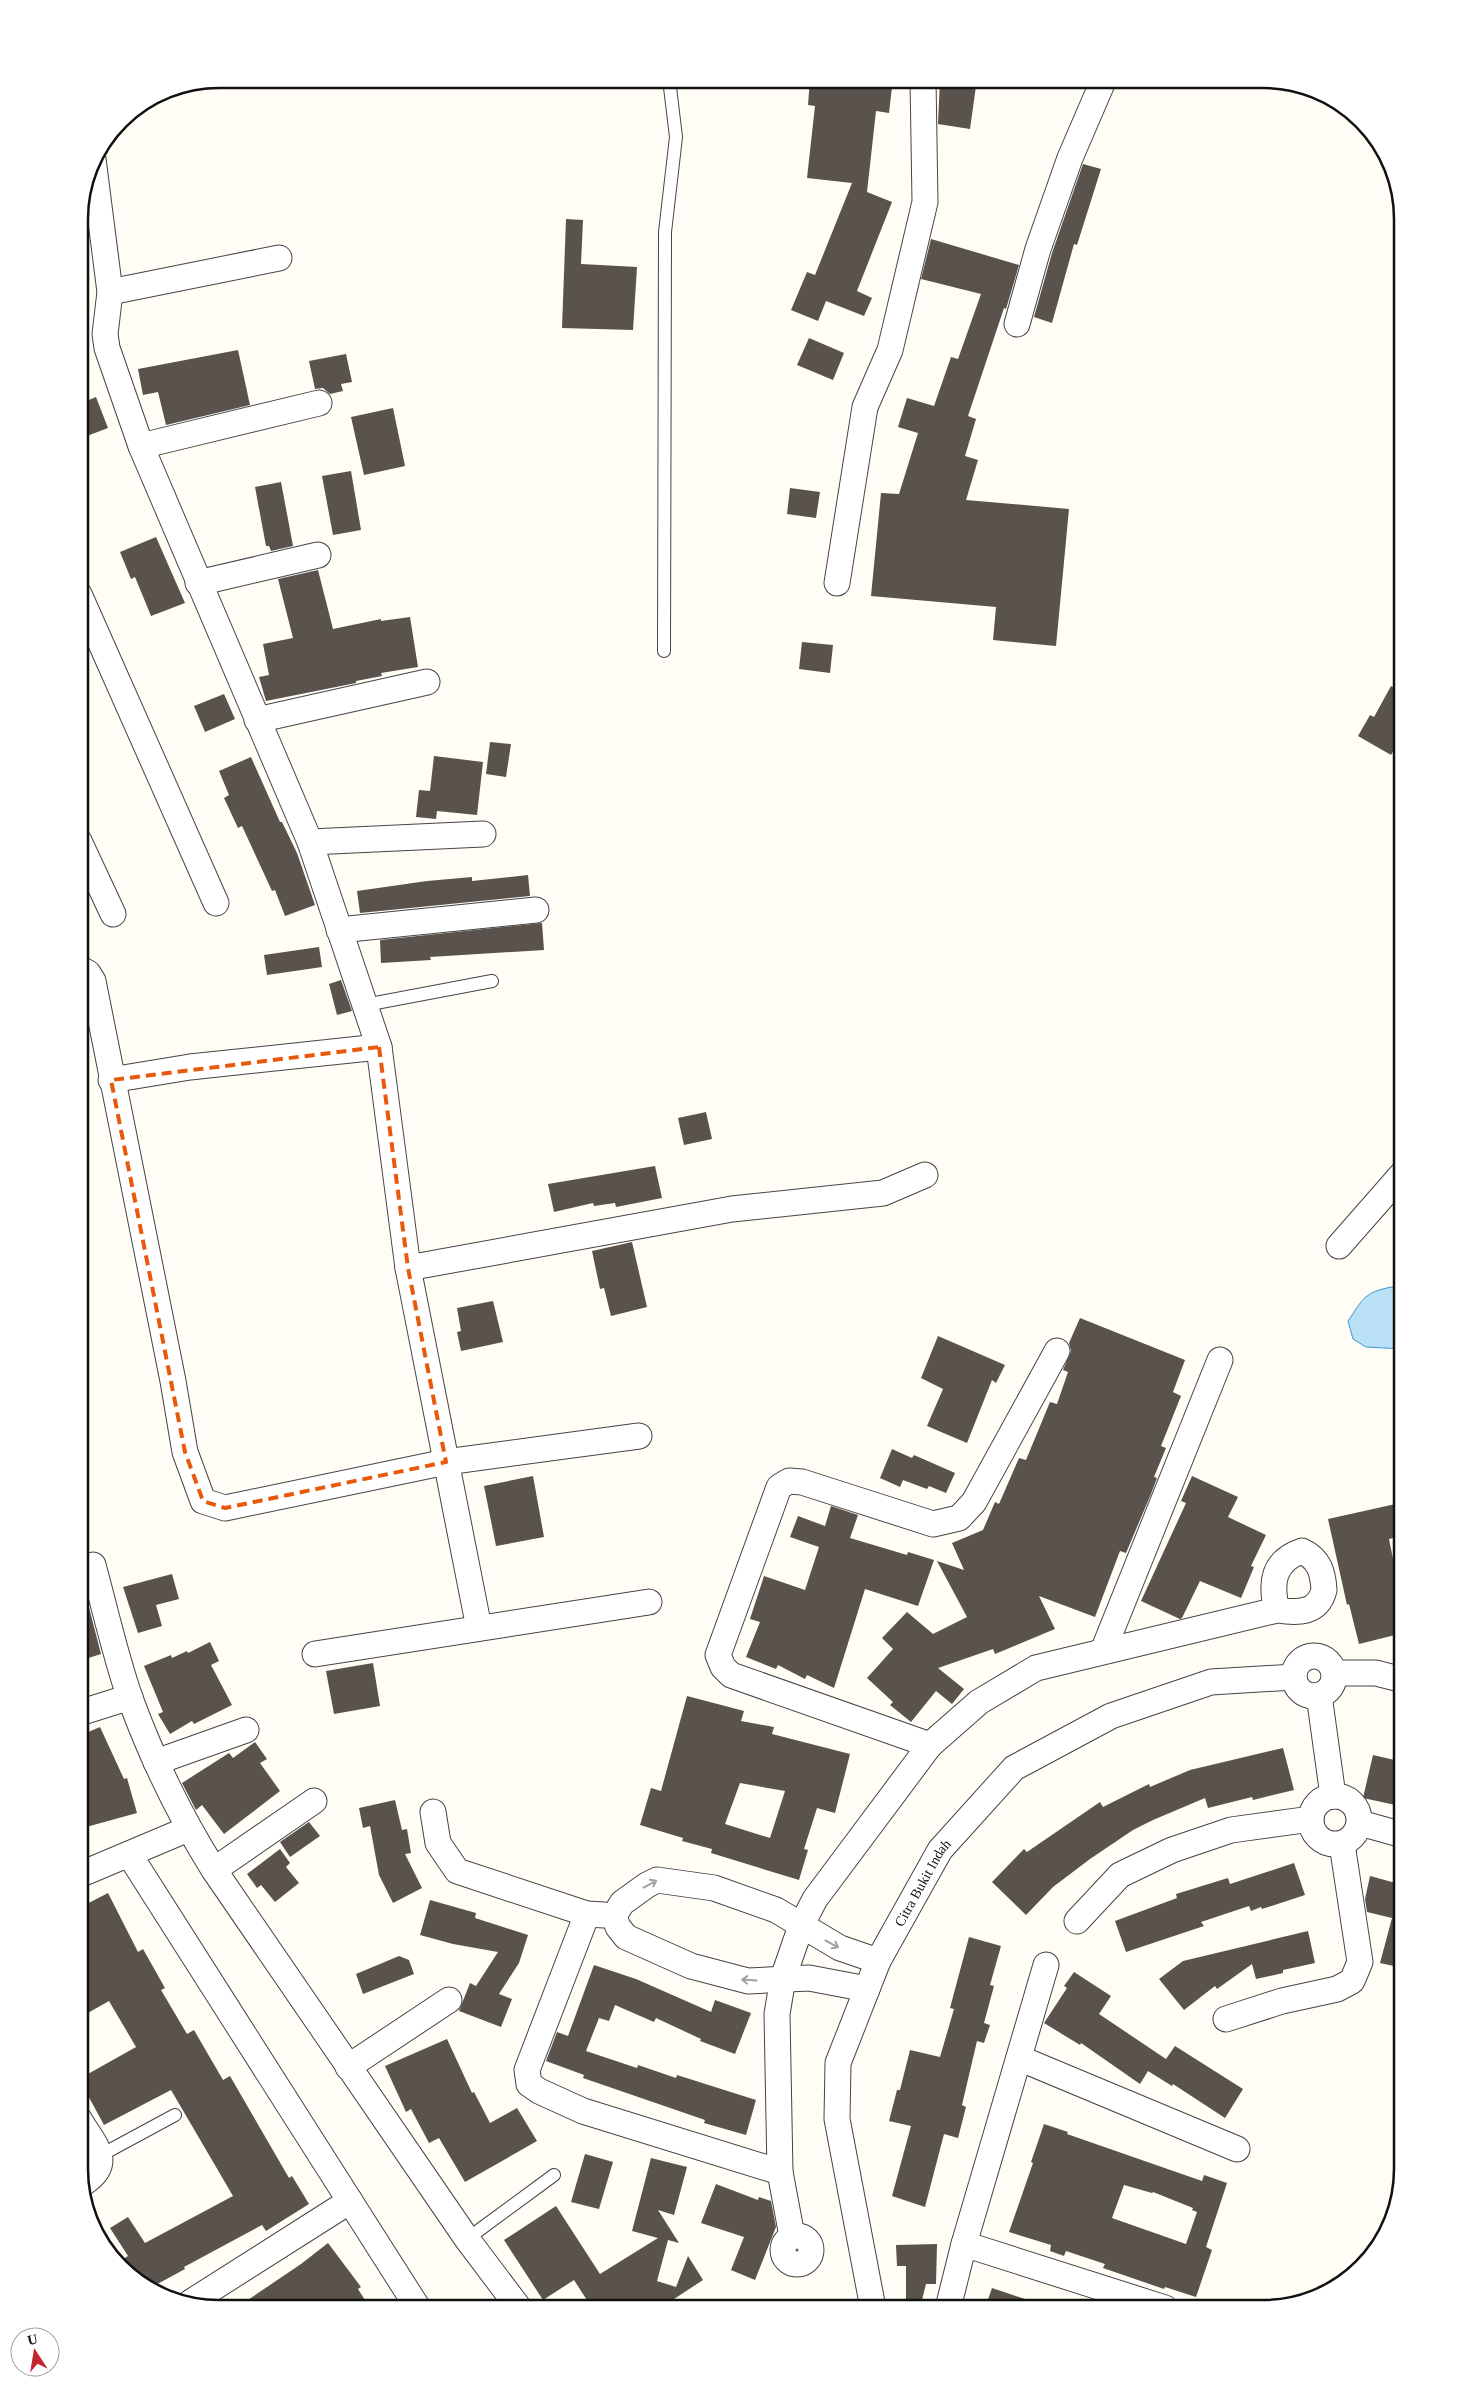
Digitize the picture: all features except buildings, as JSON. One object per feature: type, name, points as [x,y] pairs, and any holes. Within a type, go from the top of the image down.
[{"type":"street","points":[[836,583],[865,407],[890,350],[925,202],[923,88]]},
{"type":"street","points":[[1017,324],[1038,249],[1070,158],[1100,88]]},
{"type":"street","points":[[95,174],[110,292],[105,334],[107,348],[140,446],[310,842],[379,1047],[408,1268],[479,1628]]},
{"type":"street","points":[[110,292],[279,258]]},
{"type":"street","points":[[140,446],[318,403]]},
{"type":"street","points":[[198,582],[318,555]]},
{"type":"street","points":[[88,614],[216,903]]},
{"type":"street","points":[[257,720],[427,682]]},
{"type":"street","points":[[310,842],[482,834]]},
{"type":"street","points":[[88,860],[113,914]]},
{"type":"street","points":[[339,930],[536,910]]},
{"type":"street","points":[[88,973],[93,981],[111,1080],[173,1381],[185,1452],[203,1501],[225,1508],[446,1462],[639,1436]]},
{"type":"street","points":[[111,1080],[190,1067],[379,1047]]},
{"type":"street","points":[[408,1268],[732,1210],[882,1193],[925,1175]]},
{"type":"street","points":[[1338,1246],[1394,1183]]},
{"type":"street","points":[[930,1744],[731,1675],[723,1667],[718,1656],[780,1487],[789,1481],[802,1482],[933,1524],[959,1518],[974,1502],[1057,1351]]},
{"type":"street","points":[[1103,1651],[1220,1360]]},
{"type":"street","points":[[93,1565],[130,1697],[156,1762],[188,1829],[348,2067],[467,2239],[512,2299]]},
{"type":"street","points":[[315,1654],[649,1602]]},
{"type":"street","points":[[792,2236],[780,2172],[777,2014],[783,1978],[800,1926],[815,1899],[930,1744],[979,1702],[1036,1668],[1278,1610]]},
{"type":"street","points":[[1316,1656],[1325,1659],[1334,1673],[1329,1689],[1319,1695],[1308,1695],[1302,1692],[1298,1688],[1294,1677],[1295,1668],[1300,1661],[1316,1656]]},
{"type":"street","points":[[1334,1673],[1376,1673],[1394,1678]]},
{"type":"street","name":"Citra Bukit Indah","points":[[870,2300],[837,2119],[838,2063],[878,1961],[940,1850],[1014,1768],[1111,1716],[1211,1682],[1294,1677]]},
{"type":"street","points":[[1319,1695],[1333,1796]]},
{"type":"street","points":[[88,1710],[130,1697]]},
{"type":"street","points":[[156,1762],[246,1730]]},
{"type":"street","points":[[1333,1796],[1350,1800],[1359,1815],[1360,1823],[1357,1832],[1350,1840],[1342,1844],[1327,1843],[1320,1839],[1312,1827],[1311,1819],[1318,1804],[1333,1796]]},
{"type":"street","points":[[214,1870],[314,1801]]},
{"type":"street","points":[[432,1812],[438,1843],[457,1872],[587,1914],[614,1916]]},
{"type":"street","points":[[1077,1921],[1120,1875],[1172,1850],[1231,1830],[1311,1819]]},
{"type":"street","points":[[1360,1823],[1394,1832]]},
{"type":"street","points":[[88,1872],[188,1829]]},
{"type":"street","points":[[1226,2019],[1282,2001],[1338,1989],[1352,1981],[1360,1962],[1342,1844]]},
{"type":"street","points":[[130,1854],[412,2299]]},
{"type":"street","points":[[614,1916],[622,1903],[657,1880],[714,1888],[776,1910],[800,1926],[840,1948],[878,1961]]},
{"type":"street","points":[[587,1914],[527,2070],[529,2084],[538,2091],[583,2110],[780,2172]]},
{"type":"street","points":[[614,1916],[618,1927],[626,1937],[691,1966],[748,1981],[808,1978],[866,1989]]},
{"type":"street","points":[[950,2300],[964,2244],[1046,1966]]},
{"type":"street","points":[[348,2067],[449,2000]]},
{"type":"street","points":[[1019,2058],[1237,2149]]},
{"type":"street","points":[[88,2134],[101,2155],[100,2168],[94,2177],[88,2180]]},
{"type":"street","points":[[198,2298],[350,2202]]},
{"type":"street","points":[[964,2244],[1140,2300]]},
{"type":"lane","points":[[664,650],[665,232],[676,137],[670,88]]},
{"type":"lane","points":[[365,1005],[492,981]]},
{"type":"lane","points":[[101,2155],[175,2115]]},
{"type":"lane","points":[[467,2239],[554,2175]]},
{"type":"highlighted area","points":[[379,1047],[408,1268],[446,1462],[225,1508],[203,1501],[185,1452],[111,1080]]},
{"type":"water","points":[[1394,1288],[1394,1349],[1366,1347],[1353,1339],[1348,1321],[1365,1298],[1375,1291]]}]
